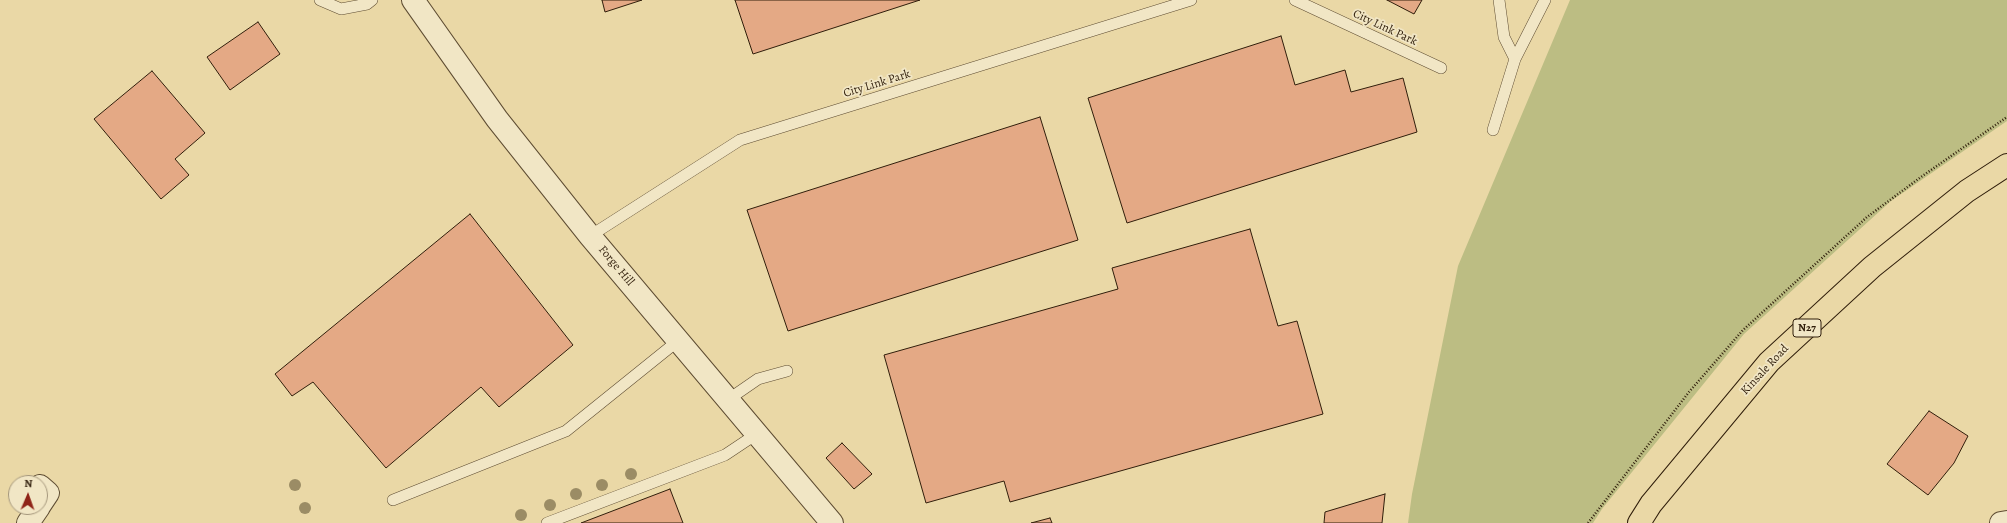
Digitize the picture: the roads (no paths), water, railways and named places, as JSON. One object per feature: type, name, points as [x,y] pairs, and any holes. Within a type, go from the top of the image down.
[{"type":"highway","name":"Kinsale Road","points":[[1639,523],[1651,504],[1769,362],[1872,267],[1967,191],[2007,166]]},
{"type":"street","name":"Forge Hill","points":[[413,0],[497,119],[590,236],[758,433],[832,523]]},
{"type":"street","points":[[2001,523],[2007,522]]},
{"type":"lane","points":[[320,0],[341,9],[367,4],[372,0]]},
{"type":"lane","name":"City Link Park","points":[[590,236],[740,140],[1191,0]]},
{"type":"lane","name":"City Link Park","points":[[1296,0],[1441,68]]},
{"type":"lane","points":[[1499,0],[1504,37],[1515,59]]},
{"type":"lane","points":[[1493,130],[1515,59],[1545,0]]},
{"type":"lane","points":[[393,500],[566,431],[679,340]]},
{"type":"lane","points":[[729,399],[758,379],[787,371]]},
{"type":"lane","points":[[547,523],[725,455],[758,433]]}]
